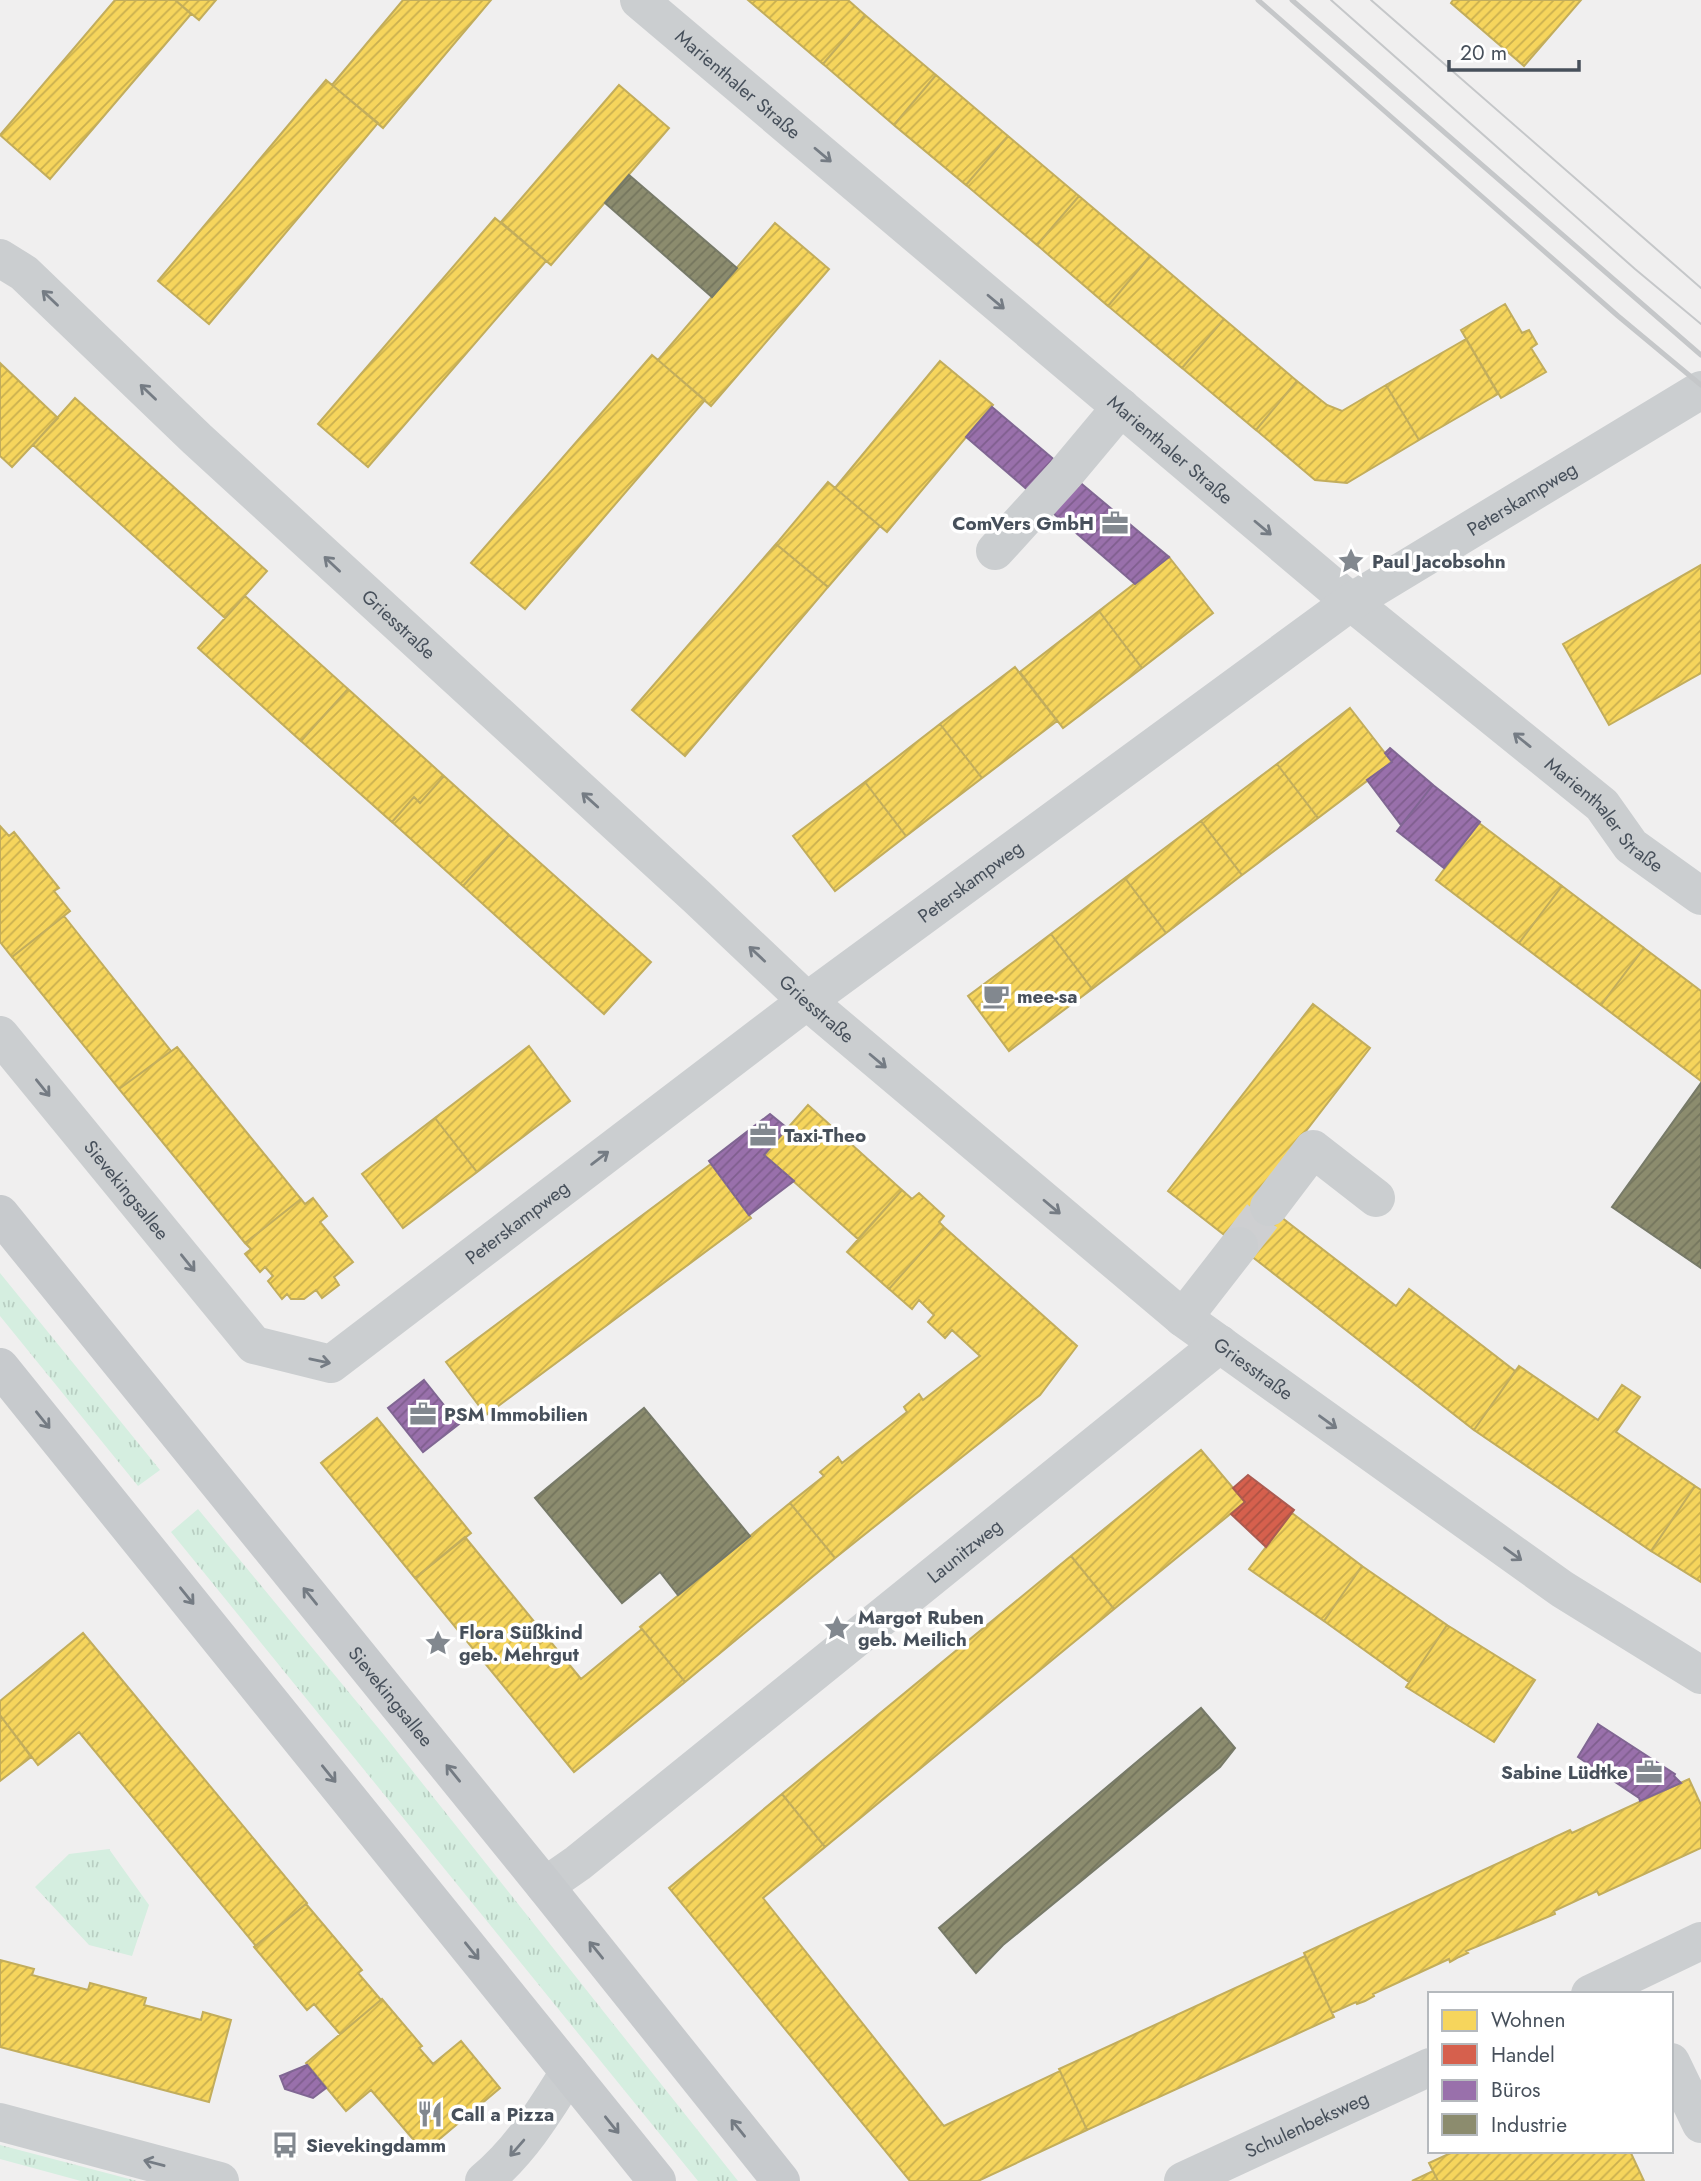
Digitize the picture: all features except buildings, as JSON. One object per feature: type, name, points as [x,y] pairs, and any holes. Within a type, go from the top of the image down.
[{"type":"main road","name":"Sievekingsallee","points":[[0,1214],[545,1886],[780,2181]]},
{"type":"main road","points":[[0,1367],[657,2181]]},
{"type":"street","name":"Marienthaler Straße","points":[[639,0],[1351,602],[1602,805],[1631,846],[1701,896]]},
{"type":"street","name":"Griesstraße","points":[[0,258],[24,274],[197,439],[807,1001],[1183,1318],[1562,1589],[1701,1675]]},
{"type":"street","name":"Peterskampweg","points":[[254,1345],[331,1364],[807,1001],[1351,602],[1701,390]]},
{"type":"street","points":[[995,551],[1121,407]]},
{"type":"street","name":"Sievekingsallee","points":[[0,1035],[254,1345]]},
{"type":"street","points":[[1269,1207],[1313,1149],[1376,1198]]},
{"type":"street","points":[[1183,1318],[1239,1246]]},
{"type":"street","name":"Launitzweg","points":[[545,1886],[578,1863],[1220,1344]]},
{"type":"street","points":[[1600,1992],[1634,1985],[1701,1941]]},
{"type":"street","points":[[1673,2066],[1701,2124]]},
{"type":"street","name":"Schulenbeksweg","points":[[1183,2181],[1428,2068]]},
{"type":"street","points":[[484,2181],[501,2167],[532,2132],[569,2072]]},
{"type":"street","points":[[0,2122],[220,2181]]},
{"type":"green space","points":[[0,1273],[160,1470],[138,1486],[0,1316]]},
{"type":"green space","points":[[198,1509],[384,1735],[738,2181],[698,2181],[171,1532]]},
{"type":"green space","points":[[109,1849],[149,1905],[132,1956],[89,1945],[35,1887],[69,1854]]},
{"type":"green space","points":[[0,2145],[137,2181],[81,2181],[0,2159]]},
{"type":"tunnel","points":[[1239,1246],[1269,1207]]},
{"type":"tram line","points":[[1331,0],[1635,269],[1701,324]]},
{"type":"tram line","points":[[1371,0],[1701,288]]},
{"type":"railway","points":[[1258,0],[1618,316],[1701,385]]},
{"type":"railway","points":[[1292,0],[1701,355]]},
{"type":"place","name":"ComVers GmbH","points":[[1115,523]]},
{"type":"place","name":"Paul Jacobsohn","points":[[1351,561]]},
{"type":"place","name":"mee-sa","points":[[996,996]]},
{"type":"place","name":"Taxi-Theo","points":[[763,1135]]},
{"type":"place","name":"PSM Immobilien","points":[[423,1414]]},
{"type":"place","name":"Margot Ruben geb. Meilich","points":[[837,1628]]},
{"type":"place","name":"Flora Süßkind geb. Mehrgut","points":[[438,1643]]},
{"type":"place","name":"Sabine Lüdtke","points":[[1649,1772]]},
{"type":"place","name":"Call a Pizza","points":[[430,2114]]},
{"type":"place","name":"Sievekingdamm","points":[[285,2145]]}]
